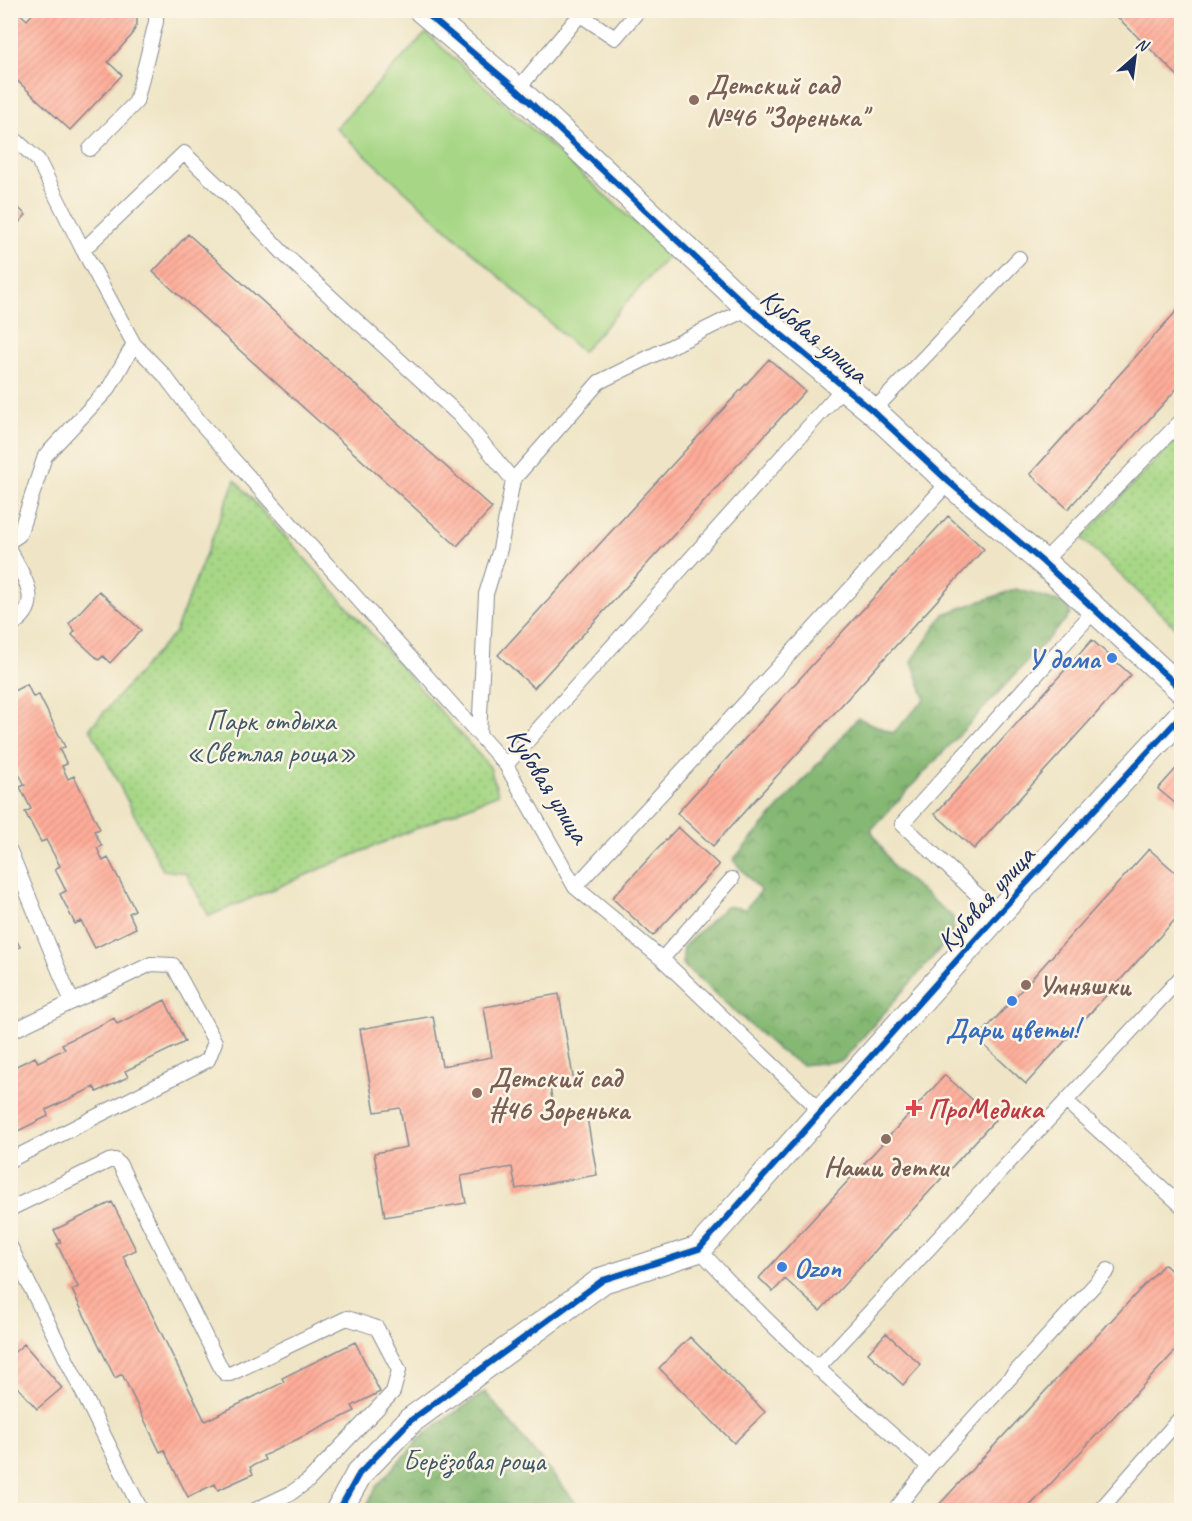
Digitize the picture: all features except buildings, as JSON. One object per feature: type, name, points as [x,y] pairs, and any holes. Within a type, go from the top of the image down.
[{"type":"street","name":"Кубовая улица","points":[[422,10],[517,90],[749,308],[873,411],[949,482],[1043,562],[1182,690]]},
{"type":"street","name":"Кубовая улица","points":[[822,1112],[998,914],[1182,715]]},
{"type":"street","points":[[339,1510],[358,1474],[410,1421],[603,1280],[699,1249],[822,1112]]},
{"type":"lane","points":[[90,149],[136,102],[156,22],[156,10]]},
{"type":"lane","points":[[517,90],[576,13],[615,38],[639,10]]},
{"type":"lane","name":"Кубовая улица","points":[[10,135],[39,160],[83,250],[134,345],[164,375],[199,421],[506,765],[575,887],[662,959],[822,1112]]},
{"type":"lane","points":[[83,250],[184,153],[284,254],[459,415],[513,480]]},
{"type":"lane","points":[[873,411],[1019,258]]},
{"type":"lane","points":[[480,735],[486,594],[500,549],[513,480],[599,382],[749,308]]},
{"type":"lane","points":[[10,541],[20,535],[45,456],[109,388],[134,345]]},
{"type":"lane","points":[[506,765],[844,387]]},
{"type":"lane","points":[[1043,562],[1182,420]]},
{"type":"lane","points":[[575,887],[949,482]]},
{"type":"lane","points":[[10,551],[29,590],[29,609],[21,620],[10,626]]},
{"type":"lane","points":[[998,914],[902,824],[1094,610]]},
{"type":"lane","points":[[10,851],[72,1002]]},
{"type":"lane","points":[[662,959],[732,879]]},
{"type":"lane","points":[[10,1032],[151,964],[173,965],[215,1042],[208,1060],[10,1160]]},
{"type":"lane","points":[[817,1369],[1182,976]]},
{"type":"lane","points":[[1066,1101],[1182,1206]]},
{"type":"lane","points":[[10,1209],[115,1160],[120,1165],[226,1374],[347,1318],[377,1328],[399,1370],[395,1390],[308,1481],[291,1493],[255,1510]]},
{"type":"lane","points":[[10,1246],[141,1510]]},
{"type":"lane","points":[[699,1249],[741,1295],[817,1369],[929,1467]]},
{"type":"lane","points":[[895,1510],[929,1467],[1108,1270]]},
{"type":"lane","points":[[1100,1510],[1182,1416]]},
{"type":"green space","points":[[426,33],[670,254],[582,352],[336,128]]},
{"type":"green space","points":[[1181,434],[1181,633],[1082,538]]},
{"type":"green space","name":"Парк отдыха «Светлая роща»","points":[[235,480],[490,767],[498,794],[209,916],[186,873],[163,870],[90,728],[175,632]]},
{"type":"green space","points":[[1016,589],[1064,603],[1071,614],[871,830],[894,868],[953,917],[953,934],[842,1061],[802,1065],[778,1050],[683,965],[683,947],[726,906],[745,909],[761,891],[733,860],[858,718],[893,733],[925,699],[912,661],[944,614]]},
{"type":"green space","name":"Берёзовая роща","points":[[485,1392],[582,1510],[364,1510],[377,1486],[425,1433]]},
{"type":"cycle path","points":[[422,10],[517,90],[749,308],[873,411],[949,482],[1043,562],[1182,690]]},
{"type":"cycle path","points":[[339,1510],[359,1474],[410,1421],[603,1280],[699,1249],[998,914],[1182,715]]},
{"type":"place","name":"Детский сад №46 \"Зоренька\"","points":[[694,100]]},
{"type":"place","name":"У дома","points":[[1112,658]]},
{"type":"place","name":"Умняшки","points":[[1026,985]]},
{"type":"place","name":"Дари цветы!","points":[[1012,1001]]},
{"type":"place","name":"Детский сад #46 Зоренька","points":[[477,1093]]},
{"type":"place","name":"ПроМедика","points":[[914,1108]]},
{"type":"place","name":"Наши детки","points":[[886,1139]]},
{"type":"place","name":"Ozon","points":[[782,1267]]}]
